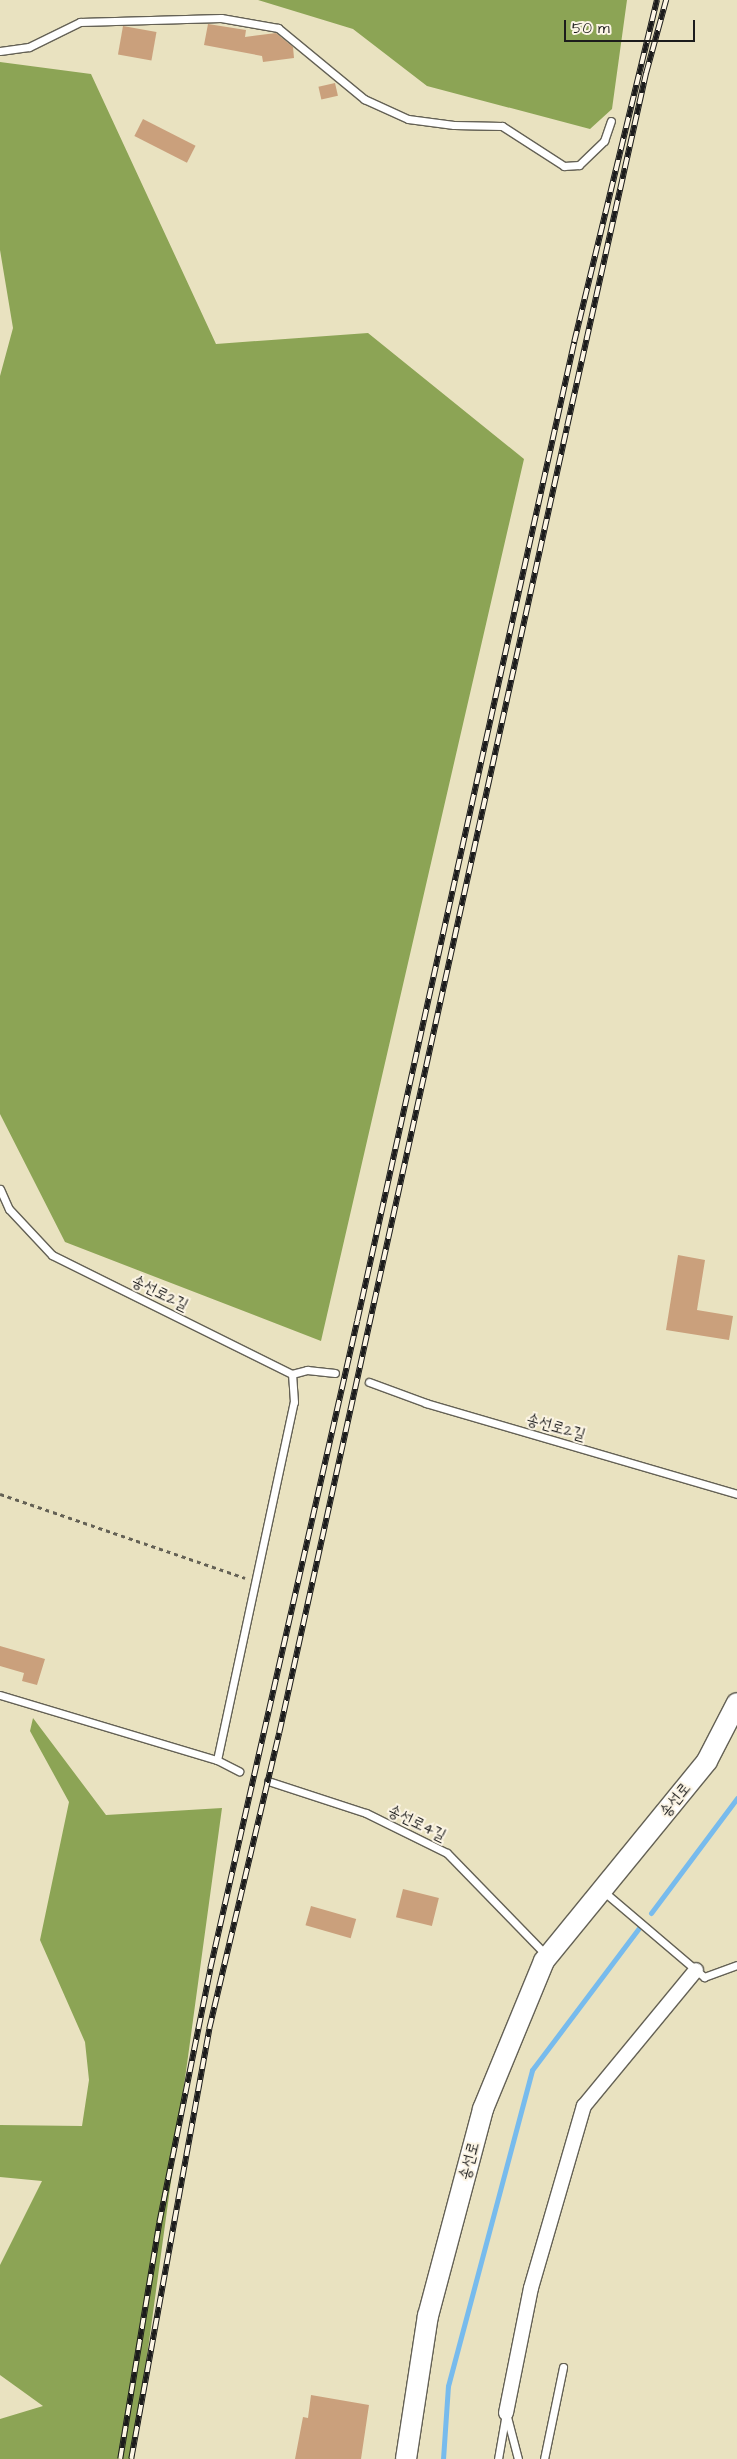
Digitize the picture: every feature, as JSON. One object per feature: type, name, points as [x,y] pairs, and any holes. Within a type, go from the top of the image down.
[{"type":"street","name":"송선로","points":[[406,2459],[428,2316],[483,2109],[547,1956],[707,1761],[737,1703]]},
{"type":"street","points":[[506,2413],[531,2288],[584,2106],[696,1970]]},
{"type":"lane","points":[[0,51],[28,46],[80,22],[221,18],[278,28],[364,99],[408,119],[454,125],[502,126],[564,166],[579,165],[604,140],[611,121]]},
{"type":"lane","name":"송선로2길","points":[[0,1190],[9,1209],[52,1255],[292,1374]]},
{"type":"lane","points":[[216,1760],[257,1583],[294,1402],[292,1374],[307,1370],[335,1374]]},
{"type":"lane","name":"송선로2길","points":[[369,1382],[426,1404],[737,1494]]},
{"type":"lane","points":[[0,1695],[216,1760],[239,1770]]},
{"type":"lane","name":"송선로4길","points":[[268,1781],[366,1814],[447,1853],[547,1956]]},
{"type":"lane","points":[[601,1890],[704,1977],[737,1965]]},
{"type":"lane","points":[[544,2459],[563,2367]]},
{"type":"lane","points":[[498,2459],[506,2413]]},
{"type":"lane","points":[[506,2413],[518,2459]]},
{"type":"path","points":[[0,1494],[257,1583]]},
{"type":"green space","points":[[258,0],[627,0],[612,109],[590,129],[427,86],[353,29]]},
{"type":"green space","points":[[0,62],[91,74],[216,344],[368,333],[524,459],[321,1341],[65,1242],[0,1114],[0,376],[13,328],[0,250]]},
{"type":"green space","points":[[33,1718],[106,1815],[222,1808],[133,2459],[0,2459],[0,2419],[43,2406],[0,2375],[0,2265],[42,2181],[0,2177],[0,2125],[82,2126],[89,2080],[85,2042],[40,1940],[69,1802],[30,1731]]},
{"type":"building","points":[[208,24],[246,30],[245,37],[276,33],[293,47],[294,58],[263,62],[262,56],[204,45]]},
{"type":"building","points":[[123,26],[156,32],[151,60],[118,55]]},
{"type":"building","points":[[335,83],[338,96],[321,99],[318,87]]},
{"type":"building","points":[[143,119],[196,146],[187,163],[134,136]]},
{"type":"building","points":[[678,1255],[705,1260],[697,1310],[733,1316],[729,1340],[666,1330]]},
{"type":"building","points":[[0,1646],[45,1659],[37,1685],[22,1681],[24,1673],[0,1666]]},
{"type":"building","points":[[403,1889],[439,1898],[432,1926],[396,1917]]},
{"type":"building","points":[[311,1906],[356,1919],[351,1938],[305,1925]]},
{"type":"building","points":[[311,2395],[369,2405],[361,2459],[295,2459],[303,2417],[308,2418]]},
{"type":"waterway","points":[[651,1913],[737,1798]]},
{"type":"waterway","points":[[443,2459],[448,2386],[532,2070],[639,1928]]},
{"type":"railway","points":[[120,2459],[159,2223],[210,1969],[357,1321],[574,342],[657,0]]},
{"type":"railway","points":[[131,2459],[209,2029],[279,1733],[646,73],[666,0]]}]
